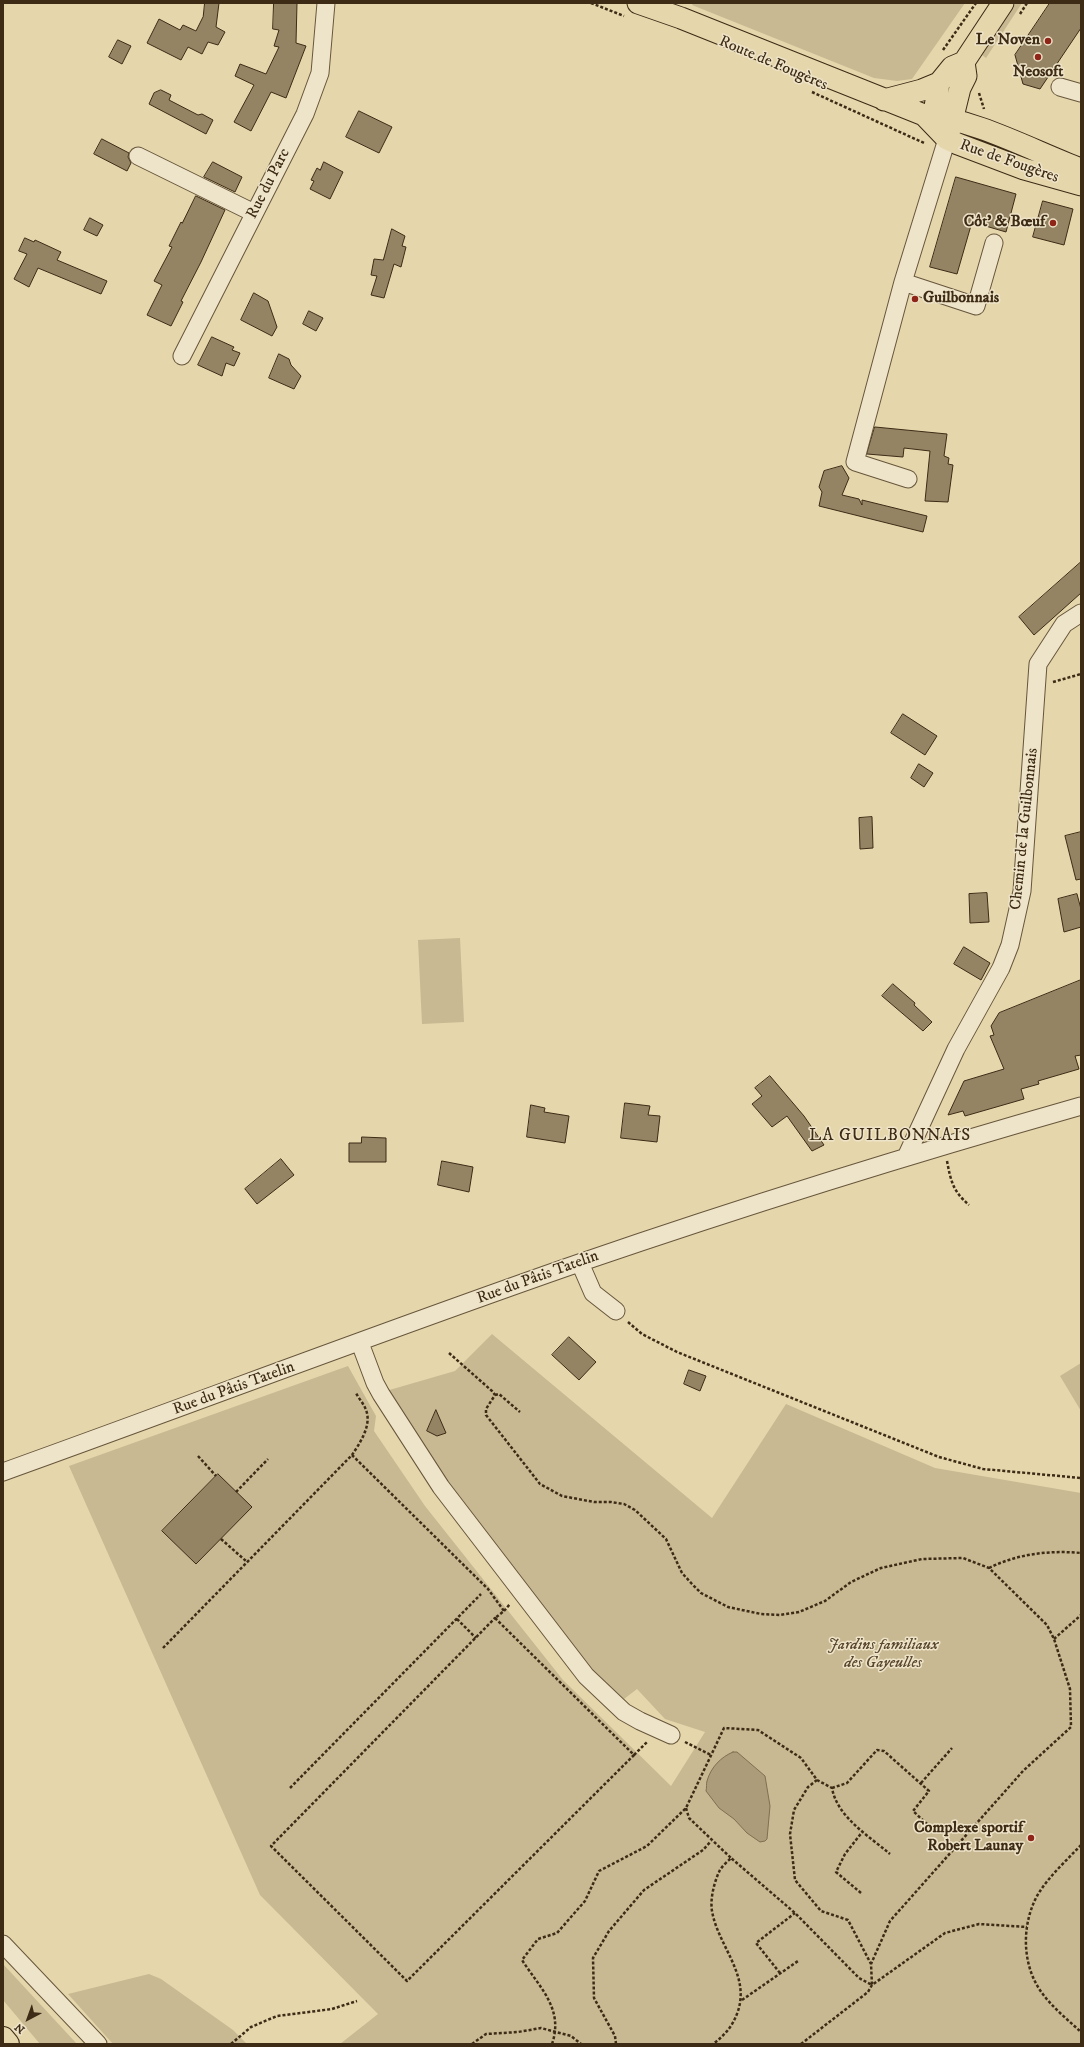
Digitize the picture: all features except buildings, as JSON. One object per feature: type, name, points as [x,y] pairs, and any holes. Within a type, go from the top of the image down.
[{"type":"highway","points":[[3,2038],[8,2044]]},
{"type":"main road","points":[[941,128],[936,96],[939,83],[952,67],[964,62],[1003,3]]},
{"type":"main road","points":[[632,10],[681,18],[884,100],[941,128],[1081,169]]},
{"type":"main road","points":[[941,128],[966,76],[964,62]]},
{"type":"main road","points":[[884,100],[922,90],[939,83]]},
{"type":"main road","name":"Rue de Fougères","points":[[941,128],[971,150],[1024,169],[1081,185]]},
{"type":"street","name":"Rue du Parc","points":[[182,356],[305,114],[320,73],[326,3]]},
{"type":"street","points":[[1060,87],[1081,93]]},
{"type":"street","points":[[908,479],[855,462],[903,282],[941,128]]},
{"type":"street","points":[[138,156],[254,213]]},
{"type":"street","points":[[903,282],[976,306],[994,243]]},
{"type":"street","name":"Chemin de la Guilbonnais","points":[[906,1156],[956,1049],[1001,968],[1010,946],[1022,891],[1038,664],[1064,624],[1081,613]]},
{"type":"street","name":"Rue du Pâtis Tatelin","points":[[3,1472],[580,1263],[906,1156],[1081,1106]]},
{"type":"street","points":[[580,1263],[593,1293],[616,1311]]},
{"type":"street","points":[[360,1343],[375,1383],[381,1394],[441,1488],[586,1676],[624,1712],[671,1735]]},
{"type":"street","points":[[3,1944],[98,2044]]},
{"type":"path","points":[[591,3],[632,10]]},
{"type":"path","points":[[940,55],[976,3]]},
{"type":"path","points":[[1018,16],[1027,3]]},
{"type":"path","name":"Route de Fougères","points":[[804,89],[941,128]]},
{"type":"path","points":[[978,89],[985,113]]},
{"type":"path","points":[[1037,687],[1081,674]]},
{"type":"path","points":[[945,1145],[951,1182],[954,1190],[969,1205]]},
{"type":"path","points":[[616,1311],[642,1334],[677,1352],[939,1457],[983,1469],[1081,1478]]},
{"type":"path","points":[[449,1353],[492,1390],[495,1395]]},
{"type":"path","points":[[163,1648],[246,1561],[352,1455],[361,1442],[368,1421],[366,1411],[356,1394]]},
{"type":"path","points":[[495,1395],[499,1394],[520,1412]]},
{"type":"path","points":[[495,1395],[486,1409],[486,1414],[540,1484],[562,1496],[594,1502],[624,1504],[635,1510],[666,1539],[682,1573],[692,1584],[707,1597],[728,1607],[761,1614],[780,1615],[799,1612],[825,1600],[851,1582],[881,1568],[922,1559],[963,1558],[989,1568],[1047,1625],[1054,1639],[1070,1689],[1071,1727],[1023,1771],[890,1921],[871,1964]]},
{"type":"path","points":[[352,1455],[488,1589],[504,1611],[496,1618],[476,1638],[271,1846],[407,1981],[634,1755],[496,1618]]},
{"type":"path","points":[[198,1456],[216,1476]]},
{"type":"path","points":[[236,1492],[268,1459]]},
{"type":"path","points":[[221,1539],[246,1561]]},
{"type":"path","points":[[989,1568],[999,1563],[1047,1552],[1081,1553]]},
{"type":"path","points":[[290,1788],[481,1594]]},
{"type":"path","points":[[1054,1639],[1081,1615]]},
{"type":"path","points":[[457,1618],[476,1638]]},
{"type":"path","points":[[552,2044],[556,2031],[553,2007],[522,1960],[538,1939],[557,1933],[585,1901],[599,1870],[647,1846],[686,1808],[724,1728],[758,1730],[801,1758],[817,1780],[832,1788],[847,1783],[877,1750],[884,1751],[929,1791],[913,1810],[927,1824]]},
{"type":"path","points":[[671,1735],[711,1755]]},
{"type":"path","points":[[921,1784],[952,1748]]},
{"type":"path","points":[[817,1780],[808,1787],[794,1810],[790,1834],[795,1880],[821,1911],[848,1920],[871,1964],[872,1985]]},
{"type":"path","points":[[832,1788],[834,1799],[840,1809],[890,1854]]},
{"type":"path","points":[[686,1808],[689,1818],[711,1841],[796,1913],[859,1978],[872,1985]]},
{"type":"path","points":[[861,1893],[836,1872],[845,1854],[863,1831]]},
{"type":"path","points":[[616,2044],[615,2036],[594,1998],[593,1958],[609,1931],[644,1890],[703,1850],[711,1841]]},
{"type":"path","points":[[1081,1845],[1052,1876],[1037,1897],[1027,1927],[1027,1959],[1032,1975],[1042,1992],[1081,2032]]},
{"type":"path","points":[[713,2044],[734,2024],[742,2000],[741,1982],[714,1921],[712,1909],[712,1896],[719,1871],[731,1858]]},
{"type":"path","points":[[780,1974],[756,1943],[796,1913]]},
{"type":"path","points":[[801,2044],[868,1992],[872,1985],[945,1933],[979,1924],[1027,1927]]},
{"type":"path","points":[[742,2000],[798,1961]]},
{"type":"path","points":[[231,2044],[251,2027],[277,2016],[332,2009],[356,2001]]},
{"type":"path","points":[[472,2044],[486,2034],[518,2032],[541,2028],[571,2036],[581,2044]]},
{"type":"green space","points":[[693,3],[965,3],[912,79],[897,81],[874,78],[692,5]]},
{"type":"green space","points":[[1016,3],[1022,3],[986,58],[982,55]]},
{"type":"green space","points":[[460,938],[464,1022],[422,1024],[418,940]]},
{"type":"green space","name":"Jardins familiaux des Gayeulles","points":[[492,1334],[712,1518],[786,1404],[935,1468],[1081,1493],[1081,2044],[340,2044],[378,2014],[260,1895],[69,1466],[348,1366],[376,1416],[374,1431],[425,1506],[563,1680],[671,1786],[705,1732],[665,1719],[637,1689],[624,1699],[584,1664],[521,1577],[450,1492],[386,1391],[455,1371]]},
{"type":"green space","points":[[1081,1363],[1081,1411],[1060,1376]]},
{"type":"green space","points":[[3,1964],[77,2044],[40,2044],[3,2000]]},
{"type":"green space","points":[[149,1974],[161,1979],[233,2030],[247,2044],[113,2044],[68,1994]]},
{"type":"shaded area","points":[[733,1752],[737,1752],[765,1776],[770,1806],[767,1839],[765,1841],[760,1842],[747,1833],[734,1819],[719,1808],[706,1791],[707,1781],[711,1771],[724,1757]]},
{"type":"place","name":"Le Noven","points":[[1048,41]]},
{"type":"place","name":"Neosoft","points":[[1038,57]]},
{"type":"place","name":"Côt' & Bœuf","points":[[1053,223]]},
{"type":"place","name":"Guilbonnais","points":[[915,299]]},
{"type":"place","name":"Complexe sportif Robert Launay","points":[[1031,1838]]},
{"type":"district","name":"LA GUILBONNAIS","points":[[890,1136]]}]
